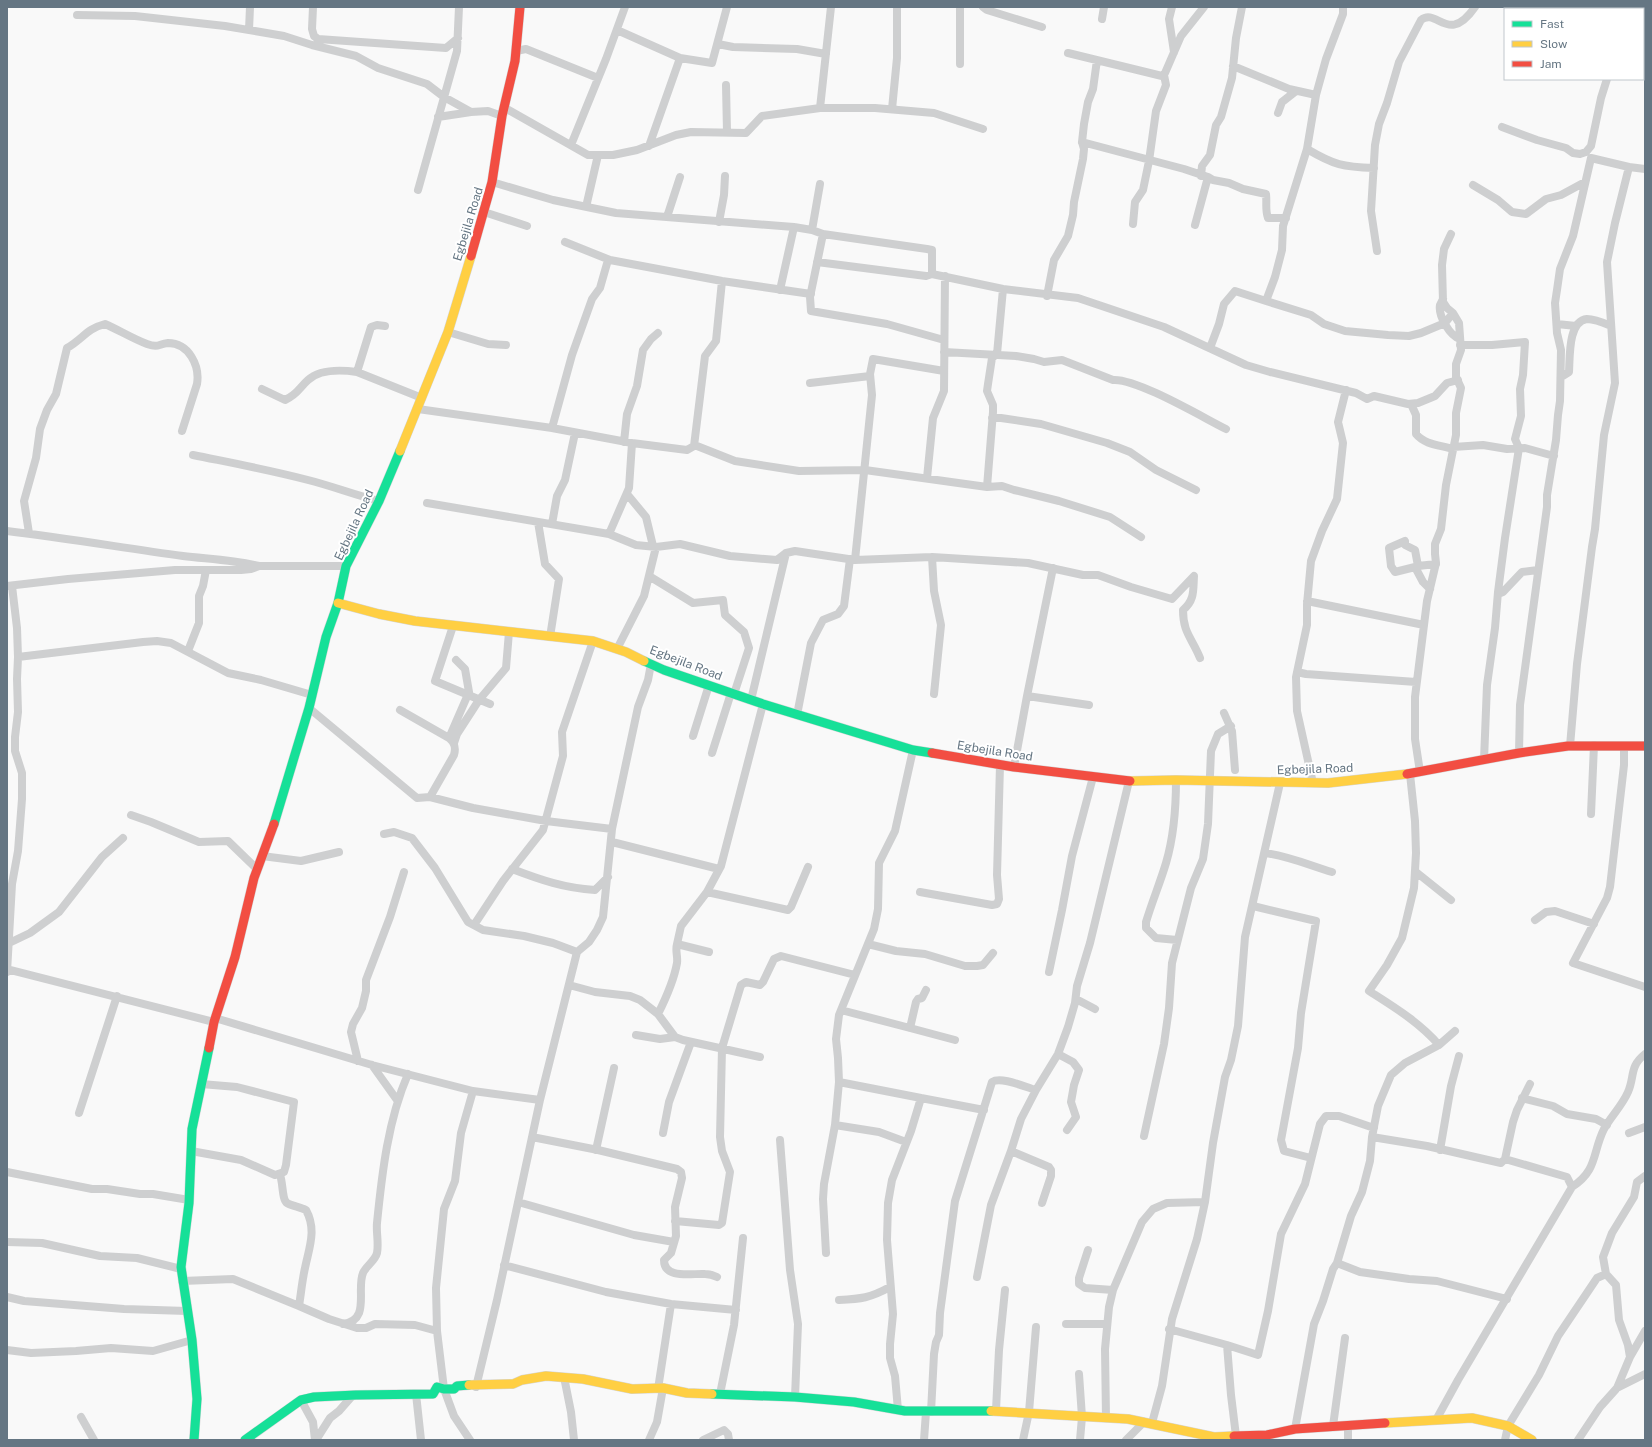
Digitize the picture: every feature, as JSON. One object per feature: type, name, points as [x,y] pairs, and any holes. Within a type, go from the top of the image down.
[{"type":"street","points":[[249,30],[250,7]]},
{"type":"street","points":[[313,7],[312,29],[314,36],[318,39],[446,48],[458,38]]},
{"type":"street","points":[[418,190],[457,51],[459,7]]},
{"type":"street","name":"Egbejila Road","points":[[520,7],[516,51],[503,112],[492,182],[448,332],[418,409],[379,500],[346,566],[338,603],[398,618],[453,626],[593,642],[617,649],[664,670],[733,694],[913,750],[1014,768],[1129,781],[1211,780],[1280,783],[1328,783],[1410,774],[1519,753],[1570,746],[1645,746]]},
{"type":"street","points":[[571,145],[625,7]]},
{"type":"street","points":[[617,30],[680,58],[712,63],[727,7]]},
{"type":"street","points":[[820,108],[831,7]]},
{"type":"street","points":[[892,109],[897,58],[897,7]]},
{"type":"street","points":[[960,7],[960,64]]},
{"type":"street","points":[[983,7],[987,10],[1042,27]]},
{"type":"street","points":[[1102,19],[1104,7]]},
{"type":"street","points":[[1172,7],[1169,19],[1174,53]]},
{"type":"street","points":[[1133,224],[1135,202],[1143,190],[1149,161],[1156,111],[1166,84],[1164,75],[1181,36],[1204,7]]},
{"type":"street","points":[[1195,225],[1204,177],[1202,166],[1210,155],[1216,125],[1221,117],[1232,78],[1236,38],[1242,7]]},
{"type":"street","points":[[1266,301],[1276,277],[1282,250],[1284,226],[1307,149],[1316,94],[1326,59],[1343,14],[1343,7]]},
{"type":"street","points":[[1377,251],[1371,211],[1375,145],[1379,124],[1399,62],[1421,20],[1429,17],[1449,25],[1457,25],[1463,22],[1475,7]]},
{"type":"street","points":[[77,15],[135,16],[249,30],[284,36],[356,56],[378,68],[427,84],[444,97],[472,112]]},
{"type":"street","points":[[718,44],[733,47],[797,49],[826,54]]},
{"type":"street","points":[[516,51],[526,49],[598,78]]},
{"type":"street","points":[[1068,53],[1160,77],[1164,75]]},
{"type":"street","points":[[649,146],[680,58]]},
{"type":"street","points":[[1047,296],[1054,260],[1068,236],[1073,215],[1074,202],[1083,160],[1084,149],[1082,142],[1088,102],[1093,89],[1097,60]]},
{"type":"street","points":[[1233,66],[1289,90],[1316,94]]},
{"type":"street","points":[[1519,753],[1520,705],[1547,507],[1547,495],[1554,456],[1560,401],[1561,350],[1557,334],[1555,303],[1560,269],[1569,242],[1573,236],[1601,98],[1607,80]]},
{"type":"street","points":[[726,86],[727,132]]},
{"type":"street","points":[[1278,113],[1282,102],[1296,91]]},
{"type":"street","points":[[438,117],[472,112],[503,112],[571,145],[588,155],[613,155],[649,146],[676,135],[691,132],[746,132],[762,116],[820,108],[892,109],[934,113],[983,129]]},
{"type":"street","points":[[1502,127],[1537,140],[1566,148],[1573,153],[1589,155],[1629,167],[1645,168]]},
{"type":"street","points":[[1082,142],[1149,161],[1184,169],[1213,180],[1266,194],[1267,201],[1265,211],[1268,218],[1286,218]]},
{"type":"street","points":[[1307,149],[1332,163],[1350,168],[1374,168]]},
{"type":"street","points":[[586,207],[598,155]]},
{"type":"street","points":[[1570,746],[1577,664],[1595,529],[1604,435],[1616,382],[1607,262],[1629,167]]},
{"type":"street","points":[[719,222],[725,176]]},
{"type":"street","points":[[667,217],[680,177]]},
{"type":"street","points":[[492,182],[553,200],[616,213],[794,227],[812,230],[823,234],[932,250],[932,274]]},
{"type":"street","points":[[1473,185],[1498,200],[1512,212],[1526,214],[1546,199],[1561,195],[1585,182]]},
{"type":"street","points":[[812,230],[820,184]]},
{"type":"street","points":[[484,212],[527,226]]},
{"type":"street","points":[[780,290],[794,227]]},
{"type":"street","points":[[823,234],[811,294],[811,311],[887,324],[944,340]]},
{"type":"street","points":[[1420,772],[1417,760],[1414,722],[1416,682],[1430,589],[1436,564],[1435,544],[1441,530],[1446,485],[1456,435],[1456,413],[1461,388],[1458,380],[1456,364],[1461,350],[1459,323],[1453,313],[1447,308],[1443,298],[1442,265],[1444,249],[1451,234]]},
{"type":"street","points":[[564,242],[608,260],[722,282],[811,294]]},
{"type":"street","points":[[552,428],[572,355],[592,299],[600,288],[608,260]]},
{"type":"street","points":[[818,262],[926,276],[932,274],[1003,289],[1047,296],[1078,298],[1164,327],[1246,365],[1356,392],[1367,398],[1374,396],[1411,404],[1424,401],[1434,396],[1447,383],[1458,380]]},
{"type":"street","points":[[927,478],[933,418],[944,391],[945,276]]},
{"type":"street","points":[[694,446],[705,356],[716,341],[722,282]]},
{"type":"street","points":[[987,487],[992,405],[987,391],[992,358],[997,354],[1003,289]]},
{"type":"street","points":[[1210,348],[1224,304],[1235,291],[1311,315],[1324,324],[1345,331],[1409,336],[1422,333],[1445,323],[1453,313]]},
{"type":"street","points":[[1443,298],[1440,305],[1441,313],[1445,323],[1460,342],[1492,345],[1524,342],[1523,374],[1520,389],[1521,416],[1515,439],[1519,448],[1498,594],[1487,685],[1484,760]]},
{"type":"street","points":[[1561,377],[1569,372],[1571,349],[1576,326],[1584,320],[1589,319],[1611,326]]},
{"type":"street","points":[[29,533],[24,501],[36,458],[40,429],[47,410],[56,394],[67,348],[79,341],[94,327],[105,324],[146,344],[157,347],[167,343],[176,344],[186,351],[196,365],[198,376],[197,384],[182,431]]},
{"type":"street","points":[[1557,324],[1576,326]]},
{"type":"street","points":[[357,372],[371,327],[377,325],[385,326]]},
{"type":"street","points":[[448,332],[488,344],[506,345]]},
{"type":"street","points":[[609,534],[629,488],[627,414],[637,386],[643,350],[651,339],[658,333]]},
{"type":"street","points":[[1561,350],[1571,349]]},
{"type":"street","points":[[944,352],[997,354],[1034,358],[1044,362],[1062,360],[1113,380],[1120,380],[1137,385],[1226,429]]},
{"type":"street","points":[[797,715],[811,643],[823,620],[838,614],[844,606],[865,470],[872,395],[870,376],[873,359],[944,371]]},
{"type":"street","points":[[262,389],[285,400],[294,396],[308,380],[315,375],[345,370],[357,372],[422,398]]},
{"type":"street","points":[[810,383],[870,376]]},
{"type":"street","points":[[1312,783],[1297,711],[1297,672],[1307,625],[1307,601],[1311,561],[1322,531],[1337,499],[1343,443],[1338,422],[1346,390]]},
{"type":"street","points":[[1411,404],[1416,415],[1416,434],[1421,440],[1453,448],[1483,445],[1507,449],[1524,448],[1554,456]]},
{"type":"street","points":[[418,409],[552,428],[628,442],[687,450],[694,446],[735,461],[799,471],[865,470],[987,487],[1002,486],[1060,501],[1110,517],[1141,537]]},
{"type":"street","points":[[992,418],[1041,424],[1107,443],[1130,452],[1156,470],[1196,490]]},
{"type":"street","points":[[552,524],[557,496],[565,480],[575,433]]},
{"type":"street","points":[[193,455],[275,472],[379,500]]},
{"type":"street","points":[[617,649],[644,596],[655,546],[646,517],[627,494]]},
{"type":"street","points":[[427,503],[609,534],[636,545],[655,546],[680,544],[730,556],[777,560],[786,553],[795,551],[852,560],[932,557],[1028,563],[1083,575],[1098,575],[1130,587],[1172,599],[1194,576],[1193,598],[1190,604],[1183,610],[1183,621],[1187,634],[1195,645],[1200,658]]},
{"type":"street","points":[[538,522],[545,564],[559,580],[550,637]]},
{"type":"street","points":[[7,530],[183,556],[241,562],[259,566],[346,566]]},
{"type":"street","points":[[1430,589],[1423,582],[1415,567],[1396,572],[1391,566],[1389,548],[1405,541],[1405,545],[1415,550],[1418,566],[1436,564]]},
{"type":"street","points":[[751,700],[786,553]]},
{"type":"street","points":[[932,557],[934,591],[940,624],[934,694]]},
{"type":"street","points":[[259,566],[241,570],[175,570],[68,579],[10,586],[17,628],[18,712],[15,737],[16,751],[22,773],[22,799],[18,851],[9,899],[7,970],[214,1020],[372,1065],[473,1091],[540,1100]]},
{"type":"street","points":[[1014,768],[1053,568]]},
{"type":"street","points":[[188,651],[199,623],[199,596],[203,586],[206,570]]},
{"type":"street","points":[[1498,594],[1503,592],[1522,572],[1538,570]]},
{"type":"street","points":[[649,576],[693,603],[723,600],[725,615],[744,632],[749,648],[712,753]]},
{"type":"street","points":[[1307,601],[1424,625]]},
{"type":"street","points":[[194,1440],[197,1399],[192,1340],[181,1269],[189,1200],[192,1129],[214,1020],[235,957],[246,907],[257,869],[273,826],[309,708],[326,637],[338,603]]},
{"type":"street","points":[[453,626],[435,682],[490,704]]},
{"type":"street","points":[[451,741],[479,700],[506,668],[509,632]]},
{"type":"street","points":[[18,657],[157,641],[171,643],[228,673],[261,680],[312,695]]},
{"type":"street","points":[[474,925],[512,869],[543,830],[563,756],[562,732],[593,642]]},
{"type":"street","points":[[451,741],[469,692],[465,669],[456,660]]},
{"type":"street","points":[[477,1385],[540,1100],[570,985],[577,952],[589,942],[600,924],[605,908],[612,829],[638,707],[648,680],[651,664]]},
{"type":"street","points":[[1297,672],[1306,674],[1416,682]]},
{"type":"street","points":[[693,736],[709,685]]},
{"type":"street","points":[[1027,696],[1089,705]]},
{"type":"street","points":[[658,1014],[665,999],[676,964],[675,955],[681,926],[707,892],[721,866],[764,704]]},
{"type":"street","points":[[309,708],[417,798],[430,797],[474,808],[546,821],[612,829]]},
{"type":"street","points":[[400,710],[451,741],[456,749],[430,797]]},
{"type":"street","points":[[1224,712],[1231,726],[1235,770]]},
{"type":"street","points":[[1144,1136],[1164,1044],[1169,1008],[1172,963],[1191,888],[1203,859],[1208,824],[1211,780],[1210,755],[1216,737],[1220,732],[1231,726]]},
{"type":"street","points":[[1591,814],[1594,745]]},
{"type":"street","points":[[1624,746],[1624,764],[1610,887],[1607,898],[1573,963],[1645,987]]},
{"type":"street","points":[[826,1253],[822,1200],[835,1125],[839,1082],[837,1029],[841,1010],[874,929],[878,909],[879,863],[895,831],[913,750]]},
{"type":"street","points":[[920,892],[992,905],[997,904],[999,899],[997,875],[1000,765]]},
{"type":"street","points":[[1410,774],[1415,821],[1416,872],[1414,888],[1402,938],[1388,965],[1369,991],[1406,1015],[1429,1034],[1439,1045]]},
{"type":"street","points":[[1049,972],[1072,856],[1093,777]]},
{"type":"street","points":[[1176,780],[1176,804],[1172,838],[1166,862],[1146,922],[1146,928],[1156,938],[1177,940]]},
{"type":"street","points":[[977,1277],[991,1205],[1021,1119],[1036,1090],[1058,1054],[1076,999],[1077,986],[1090,943],[1129,781]]},
{"type":"street","points":[[1126,1440],[1148,1422],[1162,1386],[1167,1360],[1169,1329],[1197,1239],[1206,1202],[1213,1143],[1225,1076],[1232,1060],[1238,1026],[1245,937],[1280,783]]},
{"type":"street","points":[[131,815],[199,842],[228,841],[257,869]]},
{"type":"street","points":[[384,834],[394,832],[412,838],[435,868],[468,922],[483,930],[553,943],[577,952]]},
{"type":"street","points":[[8,943],[30,933],[59,912],[102,857],[123,838]]},
{"type":"street","points":[[612,842],[719,869]]},
{"type":"street","points":[[262,856],[301,861],[339,852]]},
{"type":"street","points":[[1264,853],[1281,855],[1304,864],[1332,872]]},
{"type":"street","points":[[707,892],[788,910],[791,907],[808,867]]},
{"type":"street","points":[[512,869],[550,883],[579,889],[595,890],[608,877]]},
{"type":"street","points":[[358,1061],[351,1032],[353,1024],[362,1008],[366,991],[366,980],[390,917],[404,872]]},
{"type":"street","points":[[1416,872],[1451,900]]},
{"type":"street","points":[[1253,906],[1316,921],[1301,1013],[1298,1048],[1282,1140],[1284,1151],[1311,1158]]},
{"type":"street","points":[[1535,920],[1546,912],[1555,911],[1594,924]]},
{"type":"street","points":[[677,944],[709,952]]},
{"type":"street","points":[[868,944],[896,951],[925,954],[972,966],[983,964],[993,953]]},
{"type":"street","points":[[675,1221],[719,1225],[722,1223],[730,1172],[722,1151],[720,1137],[722,1048],[741,985],[746,982],[760,985],[763,982],[774,958],[778,957],[788,957],[855,975]]},
{"type":"street","points":[[570,985],[595,992],[630,996],[640,1000],[658,1014],[675,1037]]},
{"type":"street","points":[[910,1028],[916,1002],[918,999],[922,998],[926,990]]},
{"type":"street","points":[[79,1113],[117,996]]},
{"type":"street","points":[[1076,999],[1095,1009]]},
{"type":"street","points":[[841,1010],[955,1040]]},
{"type":"street","points":[[1295,1429],[1314,1324],[1333,1269],[1337,1263],[1351,1216],[1362,1192],[1370,1161],[1372,1137],[1378,1106],[1391,1075],[1405,1063],[1439,1045],[1455,1031]]},
{"type":"street","points":[[636,1035],[660,1039],[675,1037],[691,1042],[760,1057]]},
{"type":"street","points":[[663,1132],[669,1102],[691,1042]]},
{"type":"street","points":[[1058,1054],[1073,1062],[1079,1070],[1074,1085],[1071,1102],[1076,1117],[1067,1130]]},
{"type":"street","points":[[1436,1420],[1572,1187],[1590,1171],[1606,1125],[1626,1097],[1635,1064],[1645,1054]]},
{"type":"street","points":[[1440,1150],[1451,1086],[1459,1056]]},
{"type":"street","points":[[372,1065],[397,1100]]},
{"type":"street","points":[[596,1150],[614,1068]]},
{"type":"street","points":[[343,1324],[353,1321],[358,1316],[361,1304],[363,1273],[377,1254],[378,1217],[389,1139],[397,1100],[408,1074]]},
{"type":"street","points":[[924,1440],[934,1354],[939,1335],[940,1313],[955,1201],[992,1082],[1002,1080],[1036,1090]]},
{"type":"street","points":[[839,1082],[984,1110]]},
{"type":"street","points":[[191,1151],[241,1160],[257,1166],[270,1174],[280,1175],[284,1172],[286,1165],[294,1102],[237,1087],[201,1084]]},
{"type":"street","points":[[1372,1137],[1427,1146],[1500,1163],[1505,1159],[1512,1122],[1522,1098],[1530,1084]]},
{"type":"street","points":[[470,1440],[454,1416],[444,1390],[437,1331],[436,1288],[444,1210],[455,1181],[461,1132],[473,1091]]},
{"type":"street","points":[[898,1410],[895,1376],[890,1358],[893,1314],[887,1224],[888,1203],[892,1180],[911,1131],[921,1098]]},
{"type":"street","points":[[1522,1098],[1553,1106],[1567,1114],[1596,1120],[1606,1125]]},
{"type":"street","points":[[1169,1329],[1258,1355],[1268,1310],[1281,1234],[1304,1184],[1320,1124],[1326,1116],[1339,1116],[1374,1128]]},
{"type":"street","points":[[835,1125],[879,1132],[906,1142]]},
{"type":"street","points":[[1629,1133],[1645,1127]]},
{"type":"street","points":[[532,1137],[677,1169],[681,1172],[682,1178],[675,1207],[674,1242],[671,1253],[664,1260],[664,1266],[668,1270],[687,1276],[706,1273],[717,1277]]},
{"type":"street","points":[[780,1140],[790,1270],[798,1324],[795,1397]]},
{"type":"street","points":[[1011,1151],[1049,1167],[1052,1170],[1042,1203]]},
{"type":"street","points":[[1505,1159],[1567,1177],[1572,1187]]},
{"type":"street","points":[[7,1172],[92,1189],[107,1189],[189,1200]]},
{"type":"street","points":[[280,1175],[283,1182],[283,1199],[286,1202],[306,1210],[312,1225],[311,1244],[305,1267],[299,1306]]},
{"type":"street","points":[[1630,1356],[1628,1345],[1619,1320],[1616,1285],[1606,1274],[1603,1255],[1608,1247],[1612,1233],[1634,1197],[1637,1182],[1645,1176]]},
{"type":"street","points":[[518,1202],[634,1235],[674,1242]]},
{"type":"street","points":[[1106,1418],[1104,1349],[1113,1290],[1142,1222],[1152,1209],[1167,1203],[1206,1202]]},
{"type":"street","points":[[720,1394],[736,1310],[743,1238]]},
{"type":"street","points":[[7,1242],[42,1243],[100,1256],[137,1258],[181,1269]]},
{"type":"street","points":[[1088,1250],[1079,1278],[1079,1284],[1085,1288],[1113,1290]]},
{"type":"street","points":[[1337,1263],[1360,1272],[1409,1279],[1437,1281],[1507,1299]]},
{"type":"street","points":[[504,1265],[606,1292],[671,1304],[736,1310]]},
{"type":"street","points":[[1505,1440],[1508,1426],[1539,1375],[1558,1336],[1597,1278],[1606,1274]]},
{"type":"street","points":[[182,1281],[233,1279],[343,1324],[357,1328],[366,1328],[375,1324],[415,1325],[437,1331]]},
{"type":"street","points":[[839,1300],[865,1298],[876,1295],[890,1287]]},
{"type":"street","points":[[996,1410],[999,1350],[1006,1290]]},
{"type":"street","points":[[7,1297],[24,1301],[124,1309],[187,1311]]},
{"type":"street","points":[[649,1440],[657,1422],[671,1304]]},
{"type":"street","points":[[1066,1324],[1107,1324]]},
{"type":"street","points":[[1024,1440],[1029,1412],[1036,1327]]},
{"type":"street","points":[[1578,1440],[1600,1407],[1617,1388],[1630,1356],[1645,1331]]},
{"type":"street","points":[[1333,1426],[1345,1338]]},
{"type":"street","points":[[7,1350],[31,1353],[111,1348],[153,1350],[192,1340]]},
{"type":"street","points":[[1226,1345],[1236,1436]]},
{"type":"street","points":[[1079,1374],[1082,1417],[1080,1440]]},
{"type":"street","points":[[1617,1388],[1645,1374]]},
{"type":"street","points":[[245,1440],[301,1400],[353,1395],[433,1394],[437,1387],[444,1390],[454,1389],[457,1386],[513,1384],[522,1380],[546,1376],[601,1382],[612,1386],[632,1389],[660,1388],[687,1393],[795,1397],[854,1402],[898,1410],[928,1412],[996,1410],[1128,1419],[1148,1422],[1194,1437],[1267,1437],[1295,1429],[1472,1418],[1508,1426],[1532,1440]]},
{"type":"street","points":[[564,1377],[571,1412],[574,1440]]},
{"type":"street","points":[[416,1394],[420,1440]]},
{"type":"street","points":[[301,1400],[313,1422],[316,1440],[330,1418],[339,1411],[353,1395]]},
{"type":"street","points":[[81,1417],[94,1440]]},
{"type":"street","points":[[1348,1426],[1348,1440]]},
{"type":"street","points":[[703,1440],[724,1430],[728,1434],[729,1440]]},
{"type":"traffic: fast","points":[[274,824],[309,708],[326,637],[338,603],[346,566],[379,501],[400,451]]},
{"type":"traffic: fast","points":[[644,661],[664,670],[763,704],[913,750],[932,753]]},
{"type":"traffic: fast","points":[[194,1440],[197,1399],[192,1340],[181,1267],[189,1203],[192,1129],[209,1048]]},
{"type":"traffic: fast","points":[[245,1440],[301,1400],[314,1397],[356,1395],[433,1394],[437,1387],[454,1389],[457,1386],[469,1385]]},
{"type":"traffic: fast","points":[[712,1394],[795,1397],[854,1402],[905,1411],[991,1411]]},
{"type":"traffic: slow","points":[[400,451],[448,332],[471,256]]},
{"type":"traffic: slow","points":[[338,603],[379,614],[415,621],[593,641],[626,652],[644,661]]},
{"type":"traffic: slow","points":[[1130,781],[1176,780],[1328,783],[1407,774]]},
{"type":"traffic: slow","points":[[469,1385],[513,1384],[522,1380],[546,1376],[583,1379],[632,1389],[663,1388],[687,1393],[712,1394]]},
{"type":"traffic: slow","points":[[991,1411],[1128,1419],[1214,1437],[1234,1436]]},
{"type":"traffic: slow","points":[[1385,1423],[1472,1418],[1508,1426],[1532,1440]]},
{"type":"traffic: jam","points":[[471,256],[492,182],[502,116],[515,61],[520,7]]},
{"type":"traffic: jam","points":[[1407,774],[1519,753],[1568,746],[1645,746]]},
{"type":"traffic: jam","points":[[932,753],[1014,767],[1130,781]]},
{"type":"traffic: jam","points":[[209,1048],[214,1022],[235,957],[254,878],[274,824]]},
{"type":"traffic: jam","points":[[1234,1436],[1267,1435],[1295,1429],[1385,1423]]}]
